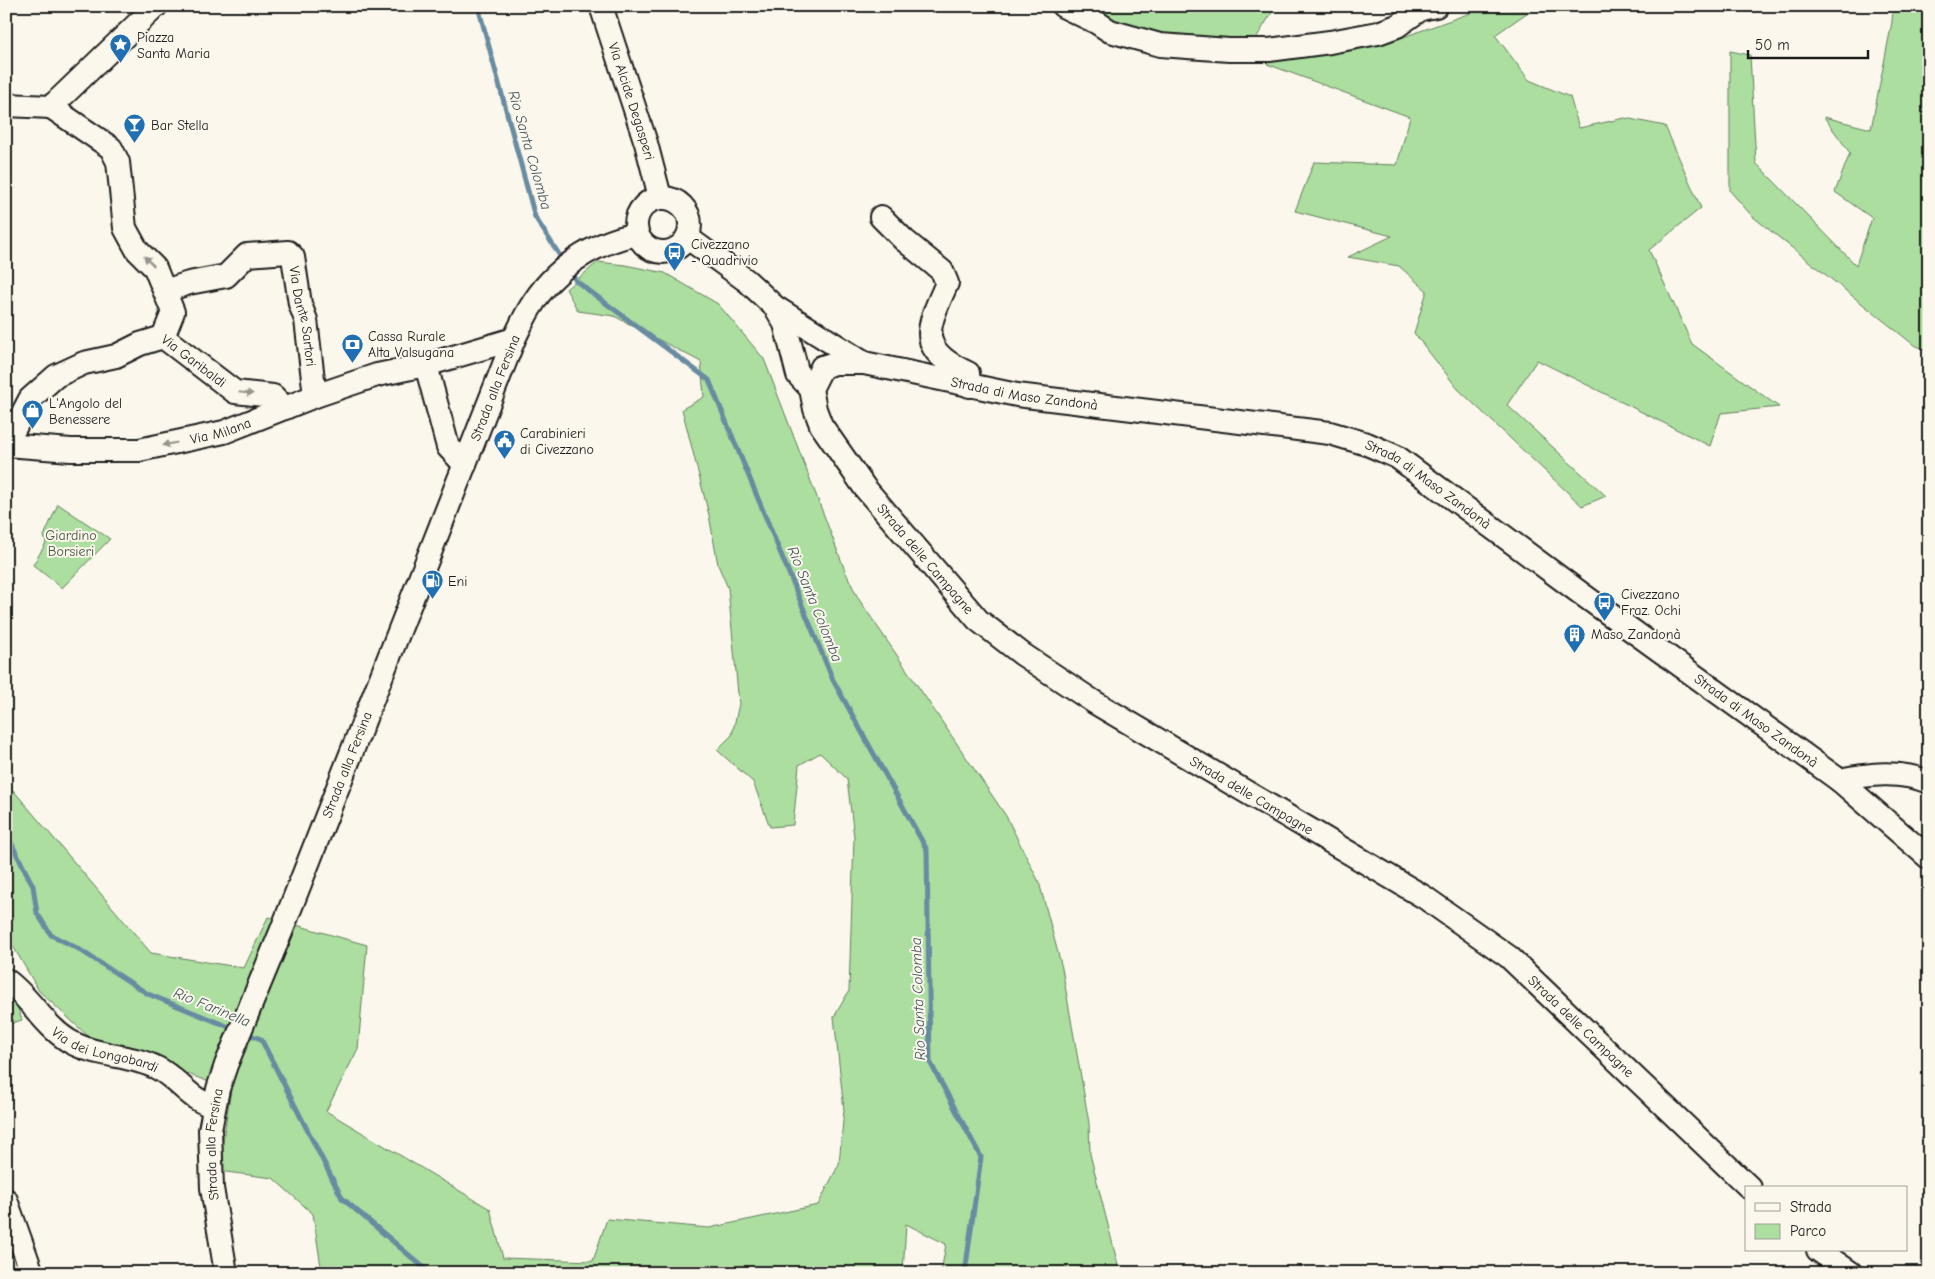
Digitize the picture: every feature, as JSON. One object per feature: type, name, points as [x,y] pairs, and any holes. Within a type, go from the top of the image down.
[{"type":"street","points":[[6,105],[51,107],[156,6]]},
{"type":"street","name":"Via Alcide Degasperi","points":[[601,6],[646,143],[660,197]]},
{"type":"street","points":[[1062,6],[1096,22],[1110,31],[1160,45],[1230,50],[1269,50],[1378,33],[1397,26],[1421,9],[1436,6]]},
{"type":"street","name":"Via Garibaldi","points":[[51,107],[111,148],[118,162],[125,228],[138,250],[155,268],[173,312],[163,337],[234,392],[273,396],[285,408]]},
{"type":"street","points":[[660,197],[674,199],[686,209],[691,223],[688,238],[679,247],[668,252],[655,251],[627,236],[636,222],[640,210],[648,201],[660,197]]},
{"type":"street","points":[[881,217],[904,240],[942,271],[946,278],[947,283],[933,316],[929,339],[938,355],[950,365],[968,373],[969,386]]},
{"type":"street","name":"Strada alla Fersina","points":[[226,1273],[212,1188],[210,1130],[214,1106],[226,1065],[281,932],[514,339],[530,308],[557,274],[578,257],[627,236]]},
{"type":"street","points":[[688,238],[747,281],[775,307],[864,364]]},
{"type":"street","name":"Via Dante Sartori","points":[[165,291],[226,276],[247,255],[288,252],[293,258],[300,304],[306,320],[315,396]]},
{"type":"street","points":[[775,307],[785,324],[798,375],[811,389],[822,368],[813,341],[802,325]]},
{"type":"street","points":[[6,444],[30,398],[56,376],[84,364],[116,356],[140,344],[163,337]]},
{"type":"street","name":"Via Milana","points":[[6,444],[32,448],[84,451],[139,450],[224,432],[315,396],[378,375],[426,365],[514,339]]},
{"type":"street","points":[[791,345],[822,368]]},
{"type":"street","name":"Strada di Maso Zandonà","points":[[822,368],[835,363],[864,364],[1017,395],[1330,433],[1367,444],[1390,454],[1405,463],[1583,595],[1839,780],[1929,858]]},
{"type":"street","points":[[426,365],[448,447],[465,465]]},
{"type":"street","name":"Strada delle Campagne","points":[[811,389],[821,425],[864,488],[978,620],[1022,654],[1094,702],[1424,897],[1509,957],[1748,1186]]},
{"type":"street","points":[[1839,780],[1872,773],[1903,775],[1929,782]]},
{"type":"street","name":"Via dei Longobardi","points":[[6,980],[53,1030],[71,1042],[96,1051],[135,1059],[158,1068],[180,1083],[198,1100],[214,1106]]},
{"type":"street","points":[[6,1200],[32,1273]]},
{"type":"street","points":[[1821,1252],[1851,1273]]},
{"type":"green space","points":[[1103,6],[1276,6],[1245,56],[1104,20]]},
{"type":"green space","points":[[1893,6],[1929,6],[1929,351],[1914,345],[1752,216],[1730,191],[1730,51],[1750,55],[1756,163],[1856,265],[1872,218],[1835,192],[1850,153],[1824,117],[1871,129],[1892,22]]},
{"type":"green space","points":[[1531,10],[1495,35],[1529,80],[1570,97],[1579,128],[1625,118],[1665,126],[1701,208],[1649,250],[1692,344],[1779,407],[1721,413],[1710,446],[1537,360],[1507,405],[1606,496],[1582,506],[1458,389],[1414,333],[1427,291],[1399,266],[1348,257],[1392,236],[1295,211],[1314,162],[1397,165],[1410,117],[1267,64],[1271,55],[1398,39],[1473,12]]},
{"type":"green space","points":[[598,262],[665,273],[718,304],[764,359],[846,573],[858,598],[1006,816],[1039,882],[1062,968],[1089,1123],[1090,1154],[1120,1273],[941,1273],[946,1244],[906,1224],[903,1273],[322,1273],[313,1214],[273,1178],[218,1171],[231,1090],[89,1037],[39,991],[6,934],[6,785],[13,790],[151,953],[244,968],[268,917],[367,945],[358,1049],[326,1111],[490,1209],[503,1258],[593,1261],[607,1219],[709,1228],[818,1205],[839,1164],[844,1110],[834,1017],[849,991],[854,837],[847,779],[820,753],[799,765],[793,825],[770,827],[753,782],[717,750],[732,735],[739,704],[728,588],[718,565],[709,515],[682,409],[704,397],[701,362],[614,316],[578,311],[566,289]]},
{"type":"green space","name":"Giardino Borsieri","points":[[58,504],[110,539],[62,588],[33,565],[46,543],[44,536]]},
{"type":"green space","points":[[6,993],[17,1006],[22,1020],[6,1025]]},
{"type":"waterway","name":"Rio Santa Colomba","points":[[478,6],[535,217],[564,262]]},
{"type":"waterway","name":"Rio Santa Colomba","points":[[570,271],[576,281],[709,380],[833,680],[927,850],[930,1062],[981,1157],[965,1273]]},
{"type":"waterway","name":"Rio Farinella","points":[[6,833],[33,886],[37,913],[51,935],[77,948],[148,994],[234,1029]]},
{"type":"waterway","name":"Rio Farinella","points":[[245,1033],[261,1039],[342,1198],[430,1273]]},
{"type":"place","name":"Piazza Santa Maria","points":[[121,64]]},
{"type":"place","name":"Bar Stella","points":[[135,144]]},
{"type":"place","name":"Civezzano - Quadrivio","points":[[675,271]]},
{"type":"place","name":"Cassa Rurale Alta Valsugana","points":[[352,363]]},
{"type":"place","name":"L'Angolo del Benessere","points":[[33,430]]},
{"type":"place","name":"Carabinieri di Civezzano","points":[[504,460]]},
{"type":"place","name":"Eni","points":[[432,600]]},
{"type":"place","name":"Civezzano Fraz. Ochi","points":[[1605,621]]},
{"type":"place","name":"Maso Zandonà","points":[[1575,653]]}]
